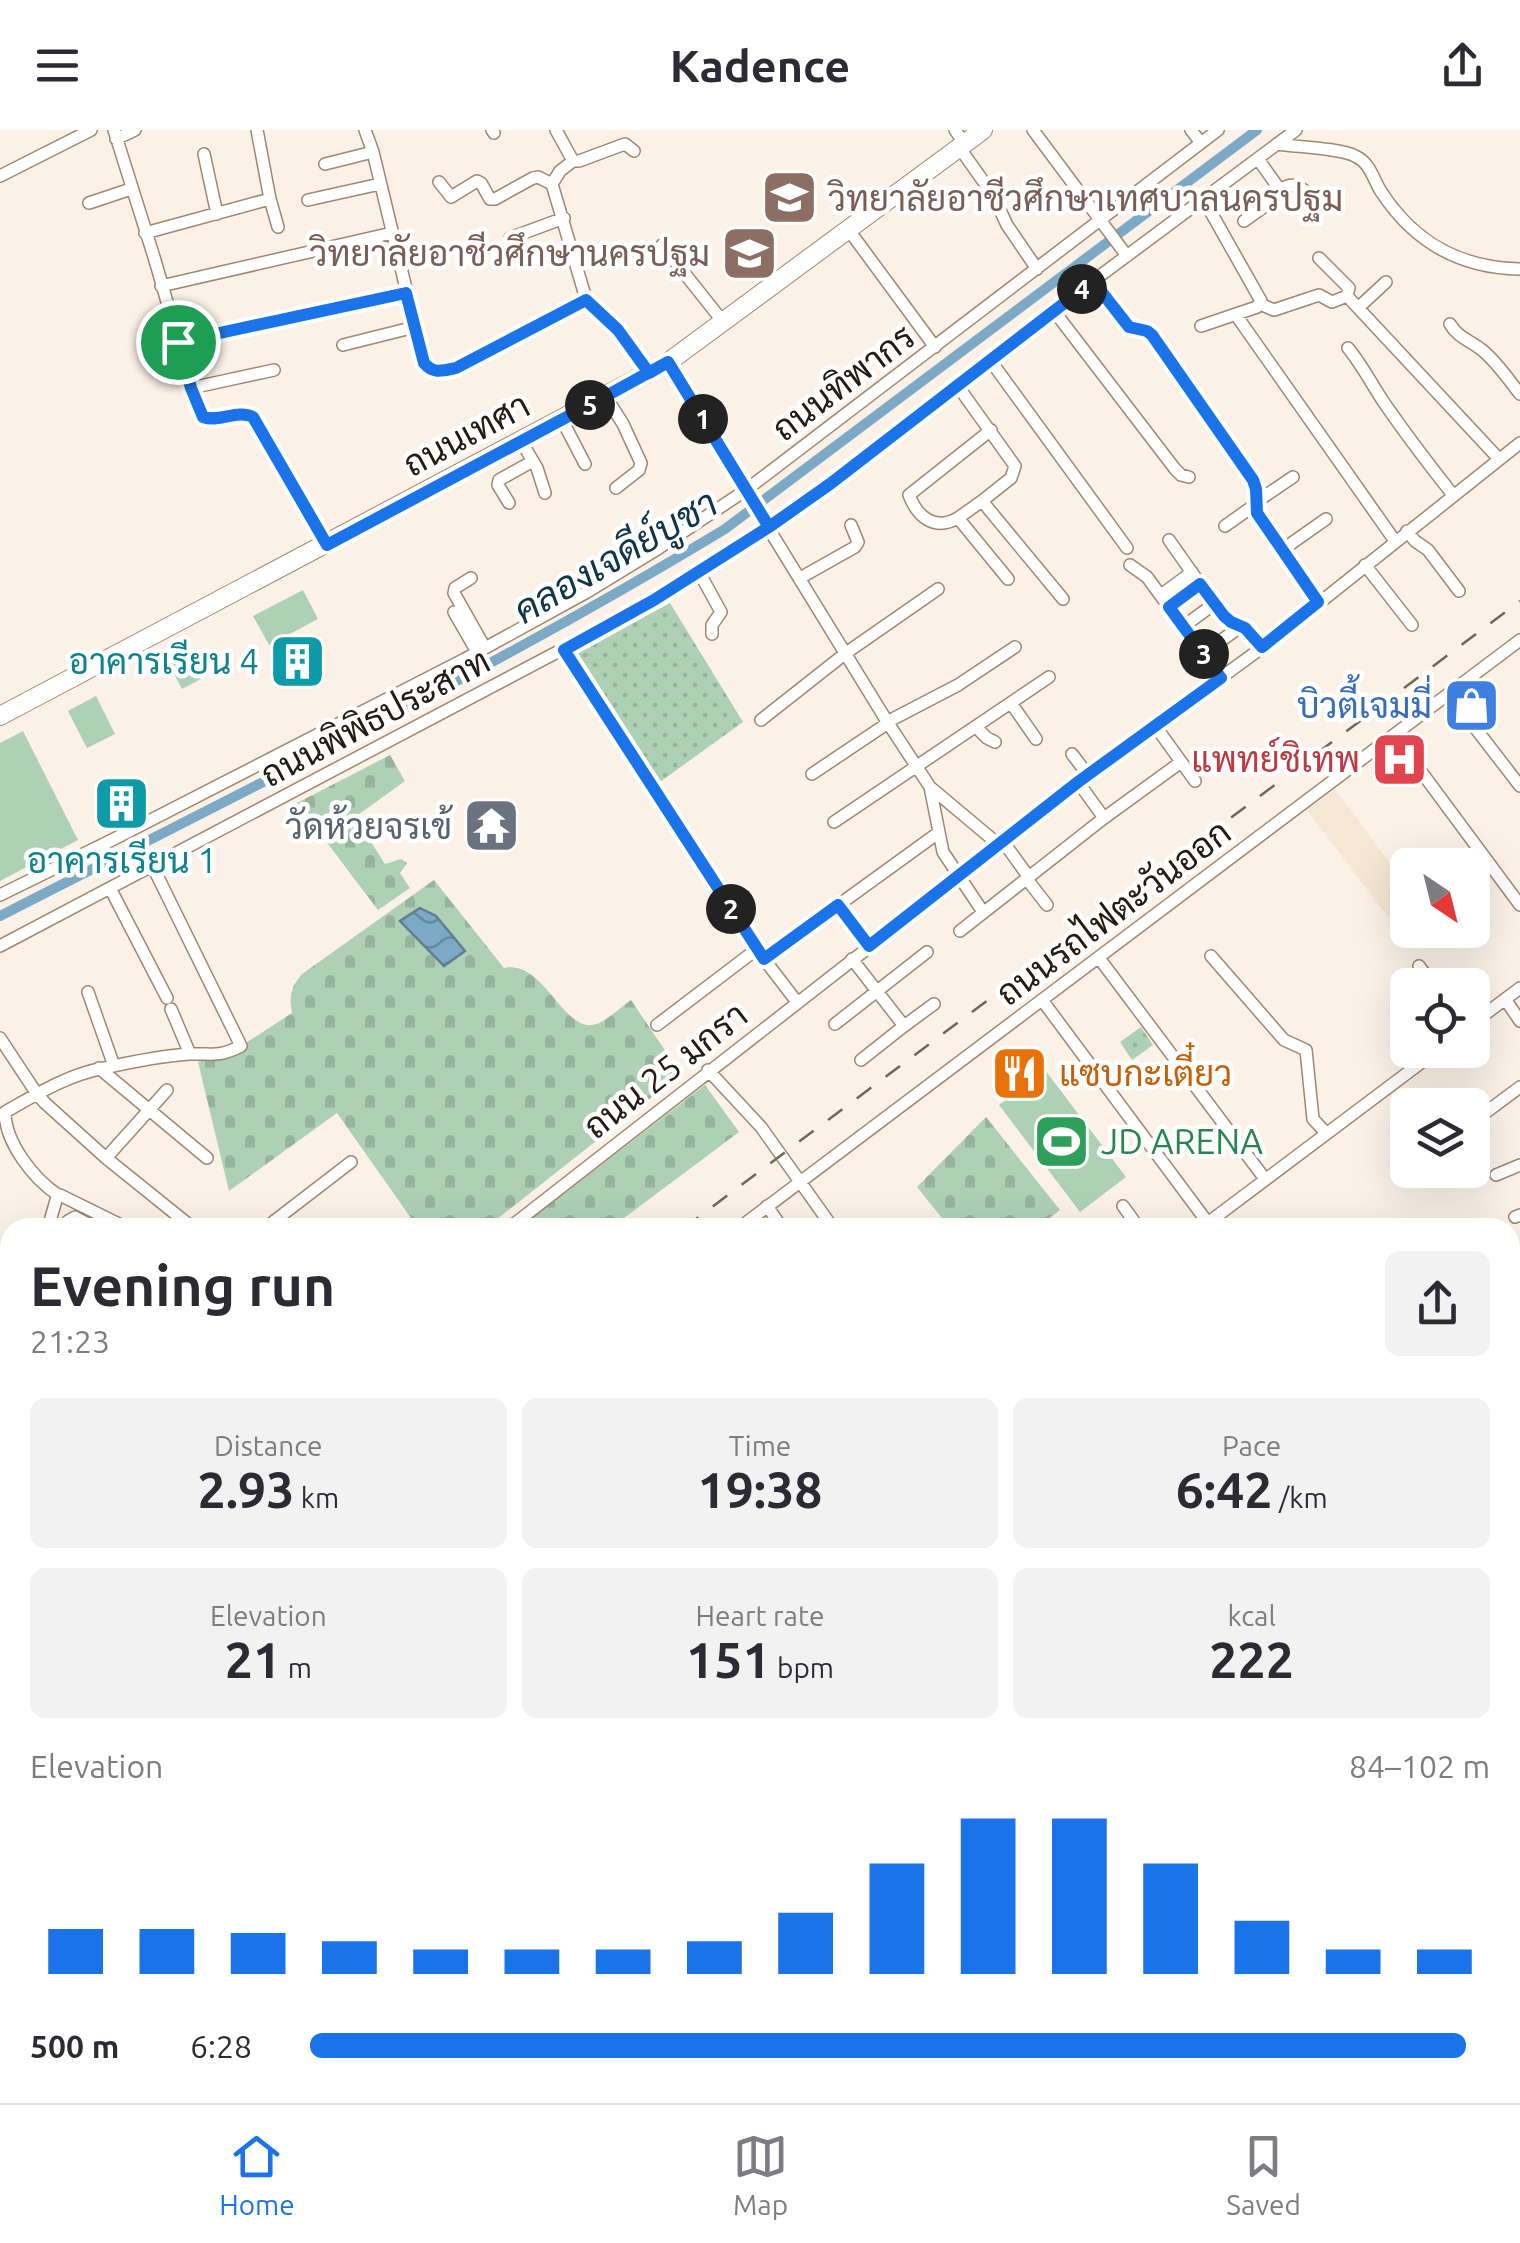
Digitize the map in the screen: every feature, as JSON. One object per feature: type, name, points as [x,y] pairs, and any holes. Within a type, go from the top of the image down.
[{"type":"main road","name":"ถนนเทศา","points":[[0,716],[668,362],[848,229],[959,140],[983,130]]},
{"type":"street","points":[[0,176],[91,130]]},
{"type":"street","points":[[135,130],[115,134],[203,417],[213,420],[242,413],[253,417],[327,545]]},
{"type":"street","points":[[257,130],[278,226]]},
{"type":"street","points":[[365,130],[374,152],[424,363],[430,370],[456,368],[586,300]]},
{"type":"street","points":[[556,130],[572,162]]},
{"type":"street","points":[[1033,130],[1124,253]]},
{"type":"street","points":[[1191,130],[1200,143]]},
{"type":"street","name":"ถนนทิพากร","points":[[0,894],[430,678],[750,495],[1037,269],[1103,224],[1218,130]]},
{"type":"street","name":"ถนนพิพิธประสาท","points":[[0,946],[564,650],[699,572],[766,522],[830,484],[1124,253],[1204,200],[1296,130]]},
{"type":"street","points":[[959,140],[1037,269]]},
{"type":"street","points":[[634,152],[625,144],[572,162],[552,184],[586,300],[618,330],[649,373]]},
{"type":"street","points":[[1277,144],[1352,154],[1370,169],[1397,213],[1427,240],[1451,256],[1474,264],[1520,268]]},
{"type":"street","points":[[324,164],[374,152]]},
{"type":"street","points":[[204,154],[217,214]]},
{"type":"street","points":[[1258,159],[1280,190]]},
{"type":"street","points":[[439,182],[451,196],[476,181],[494,200],[533,178],[552,184]]},
{"type":"street","points":[[308,200],[380,184]]},
{"type":"street","points":[[1244,221],[1272,201],[1280,190],[1294,184],[1311,197]]},
{"type":"street","points":[[89,203],[131,190]]},
{"type":"street","points":[[145,233],[270,200]]},
{"type":"street","points":[[1204,200],[1260,297],[1260,304]]},
{"type":"street","points":[[510,238],[564,218]]},
{"type":"street","points":[[848,229],[936,347]]},
{"type":"street","points":[[161,286],[392,232]]},
{"type":"street","points":[[662,245],[724,322]]},
{"type":"street","points":[[1319,258],[1349,288],[1347,296]]},
{"type":"street","points":[[1093,281],[1129,327],[1152,335],[1253,480],[1257,513],[1318,602]]},
{"type":"street","points":[[1359,307],[1386,282]]},
{"type":"street","points":[[178,342],[406,293]]},
{"type":"street","points":[[1201,326],[1260,304],[1274,310],[1318,296],[1332,302],[1347,296]]},
{"type":"street","points":[[1347,296],[1499,459]]},
{"type":"street","points":[[1054,311],[1175,469],[1189,477]]},
{"type":"street","points":[[1236,315],[1395,541]]},
{"type":"street","points":[[1450,324],[1458,336],[1490,357],[1520,394]]},
{"type":"street","points":[[342,344],[415,328]]},
{"type":"street","points":[[1348,348],[1408,438],[1453,495]]},
{"type":"street","points":[[990,360],[1127,548]]},
{"type":"street","points":[[668,362],[930,787],[1000,842],[1047,904]]},
{"type":"street","points":[[191,388],[274,370]]},
{"type":"street","points":[[957,385],[991,430],[1016,469],[1012,478],[958,518],[941,525],[934,523],[914,507],[910,492],[991,430]]},
{"type":"street","points":[[606,396],[641,463],[639,470],[616,488]]},
{"type":"street","points":[[562,420],[585,464]]},
{"type":"street","points":[[522,441],[545,493]]},
{"type":"street","name":"ถนน 25 มกรา","points":[[521,1218],[1000,842],[1262,647],[1520,443]]},
{"type":"street","points":[[509,503],[499,480],[533,461]]},
{"type":"street","points":[[1225,526],[1293,477]]},
{"type":"street","points":[[982,500],[1063,599]]},
{"type":"street","points":[[958,518],[1008,578]]},
{"type":"street","points":[[1282,550],[1326,520]]},
{"type":"street","points":[[800,578],[855,547],[858,542],[851,525]]},
{"type":"street","points":[[1407,532],[1428,550],[1459,591]]},
{"type":"street","points":[[1169,540],[1214,604],[1231,622],[1250,632],[1262,647]]},
{"type":"street","points":[[1130,564],[1147,577],[1221,678]]},
{"type":"street","points":[[1364,565],[1412,625]]},
{"type":"street","points":[[699,572],[721,612],[712,624],[712,634]]},
{"type":"street","points":[[1160,595],[1192,572]]},
{"type":"street","points":[[471,578],[454,593],[481,650]]},
{"type":"street","points":[[1169,607],[1200,584]]},
{"type":"street","points":[[761,720],[938,589]]},
{"type":"street","points":[[1184,626],[1214,604]]},
{"type":"street","points":[[454,612],[481,650]]},
{"type":"street","points":[[1204,654],[1240,626]]},
{"type":"street","name":"ถนนรถไฟตะวันออก","points":[[751,1218],[1520,640]]},
{"type":"street","points":[[812,774],[888,722],[958,686],[1015,648]]},
{"type":"street","points":[[564,650],[760,954],[797,1002]]},
{"type":"street","points":[[834,822],[1049,677]]},
{"type":"street","points":[[1449,694],[1520,786]]},
{"type":"street","points":[[1011,703],[1036,739]]},
{"type":"street","points":[[976,727],[995,742]]},
{"type":"street","points":[[1156,727],[1195,781]]},
{"type":"street","points":[[1394,735],[1520,905]]},
{"type":"street","points":[[1072,754],[1104,818]]},
{"type":"street","points":[[960,930],[1182,762]]},
{"type":"street","points":[[930,787],[943,852],[983,912]]},
{"type":"street","points":[[657,1024],[938,834]]},
{"type":"street","points":[[107,1218],[40,1182],[13,1142],[4,1116],[56,1083],[99,1068],[190,1054],[220,1055],[241,1046],[152,865]]},
{"type":"street","points":[[110,888],[190,1054]]},
{"type":"street","points":[[838,905],[869,946]]},
{"type":"street","points":[[835,1024],[928,952]]},
{"type":"street","points":[[1212,956],[1284,1040],[1306,1050],[1313,1119],[1326,1133]]},
{"type":"street","points":[[1099,958],[1266,1179]]},
{"type":"street","points":[[852,959],[904,1026]]},
{"type":"street","points":[[1490,1011],[1520,988]]},
{"type":"street","points":[[88,992],[114,1066]]},
{"type":"street","points":[[1042,1000],[1200,1218]]},
{"type":"street","points":[[1505,1000],[1520,1021]]},
{"type":"street","points":[[861,1060],[934,1004]]},
{"type":"street","points":[[0,1038],[37,1094],[106,1158],[181,1218]]},
{"type":"street","points":[[99,1068],[207,1158]]},
{"type":"street","points":[[1214,1218],[1414,1068]]},
{"type":"street","points":[[708,1070],[761,1126],[825,1218]]},
{"type":"street","points":[[1490,1109],[1520,1087]]},
{"type":"street","points":[[106,1158],[167,1090]]},
{"type":"street","points":[[278,1218],[351,1162]]},
{"type":"street","points":[[1496,1175],[1520,1166]]},
{"type":"street","points":[[51,1218],[58,1195]]},
{"type":"street","points":[[767,1206],[775,1218]]},
{"type":"street","points":[[1123,1206],[1132,1218]]},
{"type":"shaded area","points":[[1335,789],[1390,864],[1390,916],[1388,917],[1307,810]]},
{"type":"green space","points":[[303,590],[318,619],[269,645],[253,616]]},
{"type":"green space","points":[[670,603],[743,722],[660,782],[575,654]]},
{"type":"green space","points":[[187,651],[201,679],[182,689],[167,660]]},
{"type":"green space","points":[[96,696],[115,734],[87,748],[68,711]]},
{"type":"green space","points":[[23,731],[78,840],[0,881],[0,743]]},
{"type":"green space","points":[[390,755],[405,781],[355,817],[385,864],[401,859],[407,863],[400,873],[410,888],[378,910],[297,803]]},
{"type":"green space","points":[[434,880],[504,968],[519,968],[532,975],[575,1020],[587,1025],[599,1023],[631,1000],[681,1074],[498,1218],[411,1218],[337,1113],[229,1191],[198,1062],[235,1050],[292,1013],[292,992],[302,974]]},
{"type":"green space","points":[[1141,1027],[1153,1045],[1132,1060],[1120,1042]]},
{"type":"green space","name":"JD ARENA","points":[[1045,1070],[1126,1177],[1080,1212],[999,1105]]},
{"type":"green space","points":[[705,1085],[739,1132],[624,1218],[533,1218]]},
{"type":"green space","points":[[986,1117],[1060,1210],[1050,1218],[942,1218],[917,1187]]},
{"type":"water","points":[[420,908],[436,916],[465,951],[444,966],[400,921]]},
{"type":"waterway","name":"คลองเจดีย์บูชา","points":[[0,916],[457,681],[725,529],[1257,130]]},
{"type":"railway","points":[[697,1218],[1520,601]]},
{"type":"place","name":"วิทยาลัยอาชีวศึกษาเทศบาลนครปฐม","points":[[789,198]]},
{"type":"place","name":"วิทยาลัยอาชีวศึกษานครปฐม","points":[[749,253]]},
{"type":"place","name":"อาคารเรียน 4","points":[[298,661]]},
{"type":"place","name":"บิวตี้เจมมี่","points":[[1471,705]]},
{"type":"place","name":"แพทย์ชิเทพ","points":[[1399,759]]},
{"type":"place","name":"อาคารเรียน 1","points":[[122,804]]},
{"type":"place","name":"วัดห้วยจรเข้","points":[[491,826]]},
{"type":"place","name":"แซบกะเตี๋ยว","points":[[1020,1073]]},
{"type":"place","name":"JD ARENA","points":[[1062,1141]]},
{"type":"route","points":[[178,342],[199,412],[208,420],[242,413],[253,417],[327,545],[649,373],[668,362],[746,490],[769,527],[1093,281],[1129,327],[1152,335],[1253,480],[1257,513],[1318,602],[1262,647],[1250,632],[1224,616],[1200,584],[1169,607],[1221,678],[1078,782],[869,946],[838,905],[764,959],[564,650],[654,600],[769,527],[668,362],[649,373],[618,330],[586,300],[442,372],[430,370],[424,363],[406,293],[178,342]]}]
